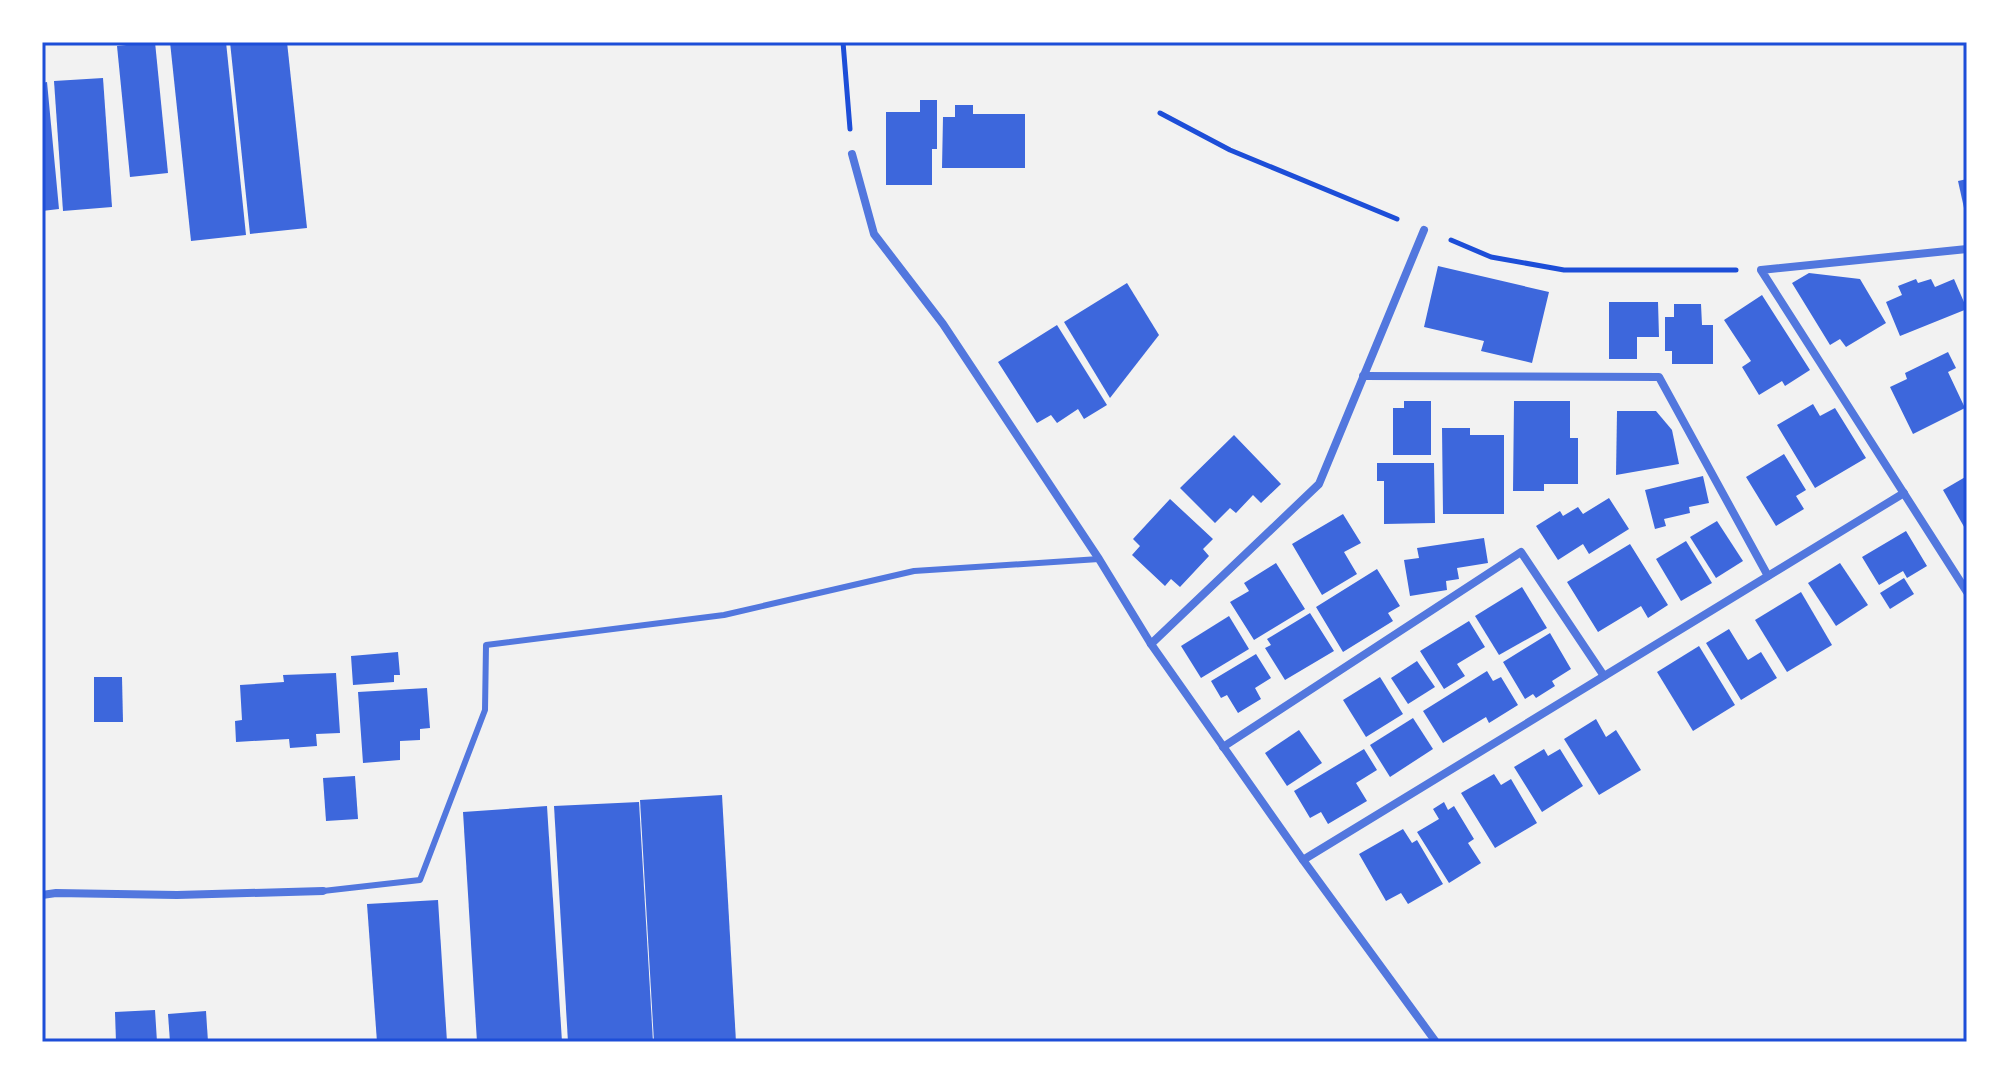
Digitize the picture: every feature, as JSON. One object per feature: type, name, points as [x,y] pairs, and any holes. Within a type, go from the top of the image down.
[{"type":"street","points":[[852,154],[874,234],[943,324],[1099,559],[1151,644],[1436,1042]]},
{"type":"street","points":[[1151,644],[1319,484],[1424,230]]},
{"type":"street","points":[[1967,249],[1761,270],[1967,592]]},
{"type":"street","points":[[1363,376],[1659,377],[1768,576]]},
{"type":"street","points":[[1303,860],[1904,493]]},
{"type":"street","points":[[1223,747],[1521,552],[1604,676]]},
{"type":"street","points":[[42,895],[323,891]]},
{"type":"lane","points":[[323,891],[420,880],[485,710],[486,645],[724,615],[914,571],[1099,559]]},
{"type":"path","points":[[843,42],[852,154]]},
{"type":"building","points":[[155,42],[168,173],[130,177],[117,46]]},
{"type":"building","points":[[170,42],[226,42],[246,235],[191,241]]},
{"type":"building","points":[[230,42],[287,42],[307,228],[250,234]]},
{"type":"building","points":[[103,78],[112,207],[63,211],[54,81]]},
{"type":"building","points":[[47,82],[59,209],[42,211],[42,83]]},
{"type":"building","points":[[920,100],[937,100],[937,149],[932,149],[932,185],[886,185],[886,112],[920,112]]},
{"type":"building","points":[[955,105],[973,105],[973,114],[1025,114],[1025,168],[942,168],[943,117],[955,117]]},
{"type":"building","points":[[1967,179],[1967,217],[1966,217],[1958,181]]},
{"type":"building","points":[[1438,266],[1549,292],[1532,363],[1481,351],[1484,341],[1424,327]]},
{"type":"building","points":[[1809,273],[1860,279],[1886,323],[1846,347],[1840,339],[1830,345],[1792,283]]},
{"type":"building","points":[[1916,279],[1918,283],[1931,279],[1935,287],[1954,279],[1967,309],[1900,336],[1886,302],[1902,295],[1898,286]]},
{"type":"building","points":[[1127,283],[1159,335],[1110,398],[1064,322]]},
{"type":"building","points":[[1762,295],[1810,370],[1785,386],[1782,381],[1759,395],[1742,367],[1751,361],[1724,320]]},
{"type":"building","points":[[1609,302],[1658,302],[1659,337],[1637,337],[1637,359],[1609,359]]},
{"type":"building","points":[[1674,304],[1701,304],[1702,325],[1713,325],[1713,364],[1672,364],[1672,351],[1665,351],[1665,317],[1674,317]]},
{"type":"building","points":[[1057,325],[1107,405],[1084,419],[1078,409],[1057,423],[1051,415],[1037,423],[998,362]]},
{"type":"building","points":[[1948,352],[1956,368],[1948,372],[1965,408],[1913,434],[1890,387],[1907,379],[1905,373]]},
{"type":"building","points":[[1404,401],[1431,401],[1431,455],[1393,455],[1393,408],[1404,408]]},
{"type":"building","points":[[1514,401],[1570,401],[1570,438],[1578,438],[1578,484],[1544,484],[1544,491],[1513,491]]},
{"type":"building","points":[[1813,404],[1820,416],[1835,408],[1866,458],[1815,488],[1777,425]]},
{"type":"building","points":[[1617,411],[1656,411],[1672,430],[1679,464],[1616,475]]},
{"type":"building","points":[[1442,428],[1470,428],[1470,435],[1504,435],[1504,514],[1443,514]]},
{"type":"building","points":[[1234,435],[1281,484],[1261,503],[1253,495],[1236,513],[1230,508],[1215,523],[1180,488]]},
{"type":"building","points":[[1784,454],[1806,490],[1796,496],[1804,509],[1776,526],[1746,477]]},
{"type":"building","points":[[1377,463],[1434,463],[1435,523],[1384,524],[1384,481],[1377,481]]},
{"type":"building","points":[[1703,476],[1709,503],[1689,507],[1690,513],[1664,519],[1666,526],[1655,529],[1645,490]]},
{"type":"building","points":[[1967,476],[1967,532],[1943,490]]},
{"type":"building","points":[[1609,498],[1629,529],[1589,554],[1583,544],[1558,560],[1536,526],[1560,511],[1563,516],[1578,507],[1583,514]]},
{"type":"building","points":[[1170,499],[1213,539],[1203,549],[1209,556],[1180,587],[1171,579],[1165,586],[1132,555],[1140,546],[1133,539]]},
{"type":"building","points":[[1343,514],[1361,543],[1344,552],[1357,574],[1322,595],[1292,544]]},
{"type":"building","points":[[1717,521],[1743,561],[1716,578],[1690,537]]},
{"type":"building","points":[[1906,531],[1927,566],[1907,578],[1903,571],[1879,585],[1862,557]]},
{"type":"building","points":[[1484,538],[1488,563],[1457,568],[1459,579],[1446,581],[1447,590],[1410,596],[1404,560],[1419,558],[1417,548]]},
{"type":"building","points":[[1686,541],[1712,583],[1681,601],[1656,559]]},
{"type":"building","points":[[1630,544],[1668,605],[1648,618],[1641,606],[1598,632],[1567,582]]},
{"type":"building","points":[[1276,563],[1305,609],[1254,640],[1230,602],[1249,591],[1244,583]]},
{"type":"building","points":[[1840,563],[1868,605],[1836,626],[1808,583]]},
{"type":"building","points":[[1377,569],[1400,606],[1388,613],[1393,621],[1343,652],[1316,607]]},
{"type":"building","points":[[1904,578],[1914,594],[1890,609],[1880,593]]},
{"type":"building","points":[[1522,587],[1547,628],[1499,655],[1475,616]]},
{"type":"building","points":[[1801,592],[1832,645],[1787,672],[1755,620]]},
{"type":"building","points":[[1310,613],[1334,651],[1285,680],[1265,648],[1271,645],[1267,639]]},
{"type":"building","points":[[1229,616],[1249,649],[1201,678],[1181,646]]},
{"type":"building","points":[[1469,621],[1485,647],[1457,664],[1465,676],[1444,689],[1420,651]]},
{"type":"building","points":[[1729,629],[1748,660],[1761,652],[1777,678],[1741,700],[1706,643]]},
{"type":"building","points":[[1550,633],[1571,669],[1552,681],[1555,686],[1536,698],[1533,694],[1525,699],[1503,662]]},
{"type":"building","points":[[1699,646],[1735,705],[1693,731],[1657,672]]},
{"type":"building","points":[[398,652],[400,675],[394,675],[394,682],[353,685],[351,656]]},
{"type":"building","points":[[1256,654],[1271,678],[1255,688],[1261,699],[1238,713],[1227,695],[1221,698],[1211,681]]},
{"type":"building","points":[[1417,661],[1435,687],[1408,704],[1391,678]]},
{"type":"building","points":[[1487,671],[1493,681],[1501,677],[1518,705],[1489,723],[1486,717],[1443,743],[1423,711]]},
{"type":"building","points":[[336,673],[340,733],[316,734],[317,746],[290,748],[289,739],[236,742],[235,721],[242,720],[240,685],[284,682],[283,675]]},
{"type":"building","points":[[94,677],[122,677],[123,722],[94,722]]},
{"type":"building","points":[[1380,677],[1403,714],[1366,737],[1343,700]]},
{"type":"building","points":[[427,688],[430,728],[420,729],[420,740],[400,741],[400,760],[363,763],[358,692]]},
{"type":"building","points":[[1413,718],[1433,749],[1390,777],[1370,745]]},
{"type":"building","points":[[1596,719],[1606,737],[1616,730],[1641,770],[1599,795],[1564,739]]},
{"type":"building","points":[[1299,730],[1322,763],[1287,786],[1265,753]]},
{"type":"building","points":[[1364,749],[1377,770],[1356,783],[1367,801],[1328,824],[1321,812],[1310,818],[1294,791]]},
{"type":"building","points":[[1544,749],[1548,756],[1560,749],[1583,786],[1542,812],[1514,767]]},
{"type":"building","points":[[1494,774],[1501,785],[1511,779],[1537,823],[1495,848],[1461,793]]},
{"type":"building","points":[[355,776],[358,819],[326,821],[323,778]]},
{"type":"building","points":[[722,795],[736,1042],[654,1042],[640,800]]},
{"type":"building","points":[[639,802],[653,1042],[568,1042],[554,806]]},
{"type":"building","points":[[1444,802],[1448,810],[1454,806],[1474,839],[1468,843],[1481,863],[1449,883],[1417,832],[1439,819],[1433,809]]},
{"type":"building","points":[[547,806],[562,1042],[477,1042],[463,812]]},
{"type":"building","points":[[1403,829],[1412,843],[1417,840],[1443,884],[1408,904],[1401,893],[1386,901],[1359,854]]},
{"type":"building","points":[[438,900],[447,1042],[377,1042],[367,904]]},
{"type":"building","points":[[155,1010],[157,1042],[116,1042],[115,1012]]},
{"type":"building","points":[[206,1011],[208,1042],[170,1042],[168,1014]]}]
